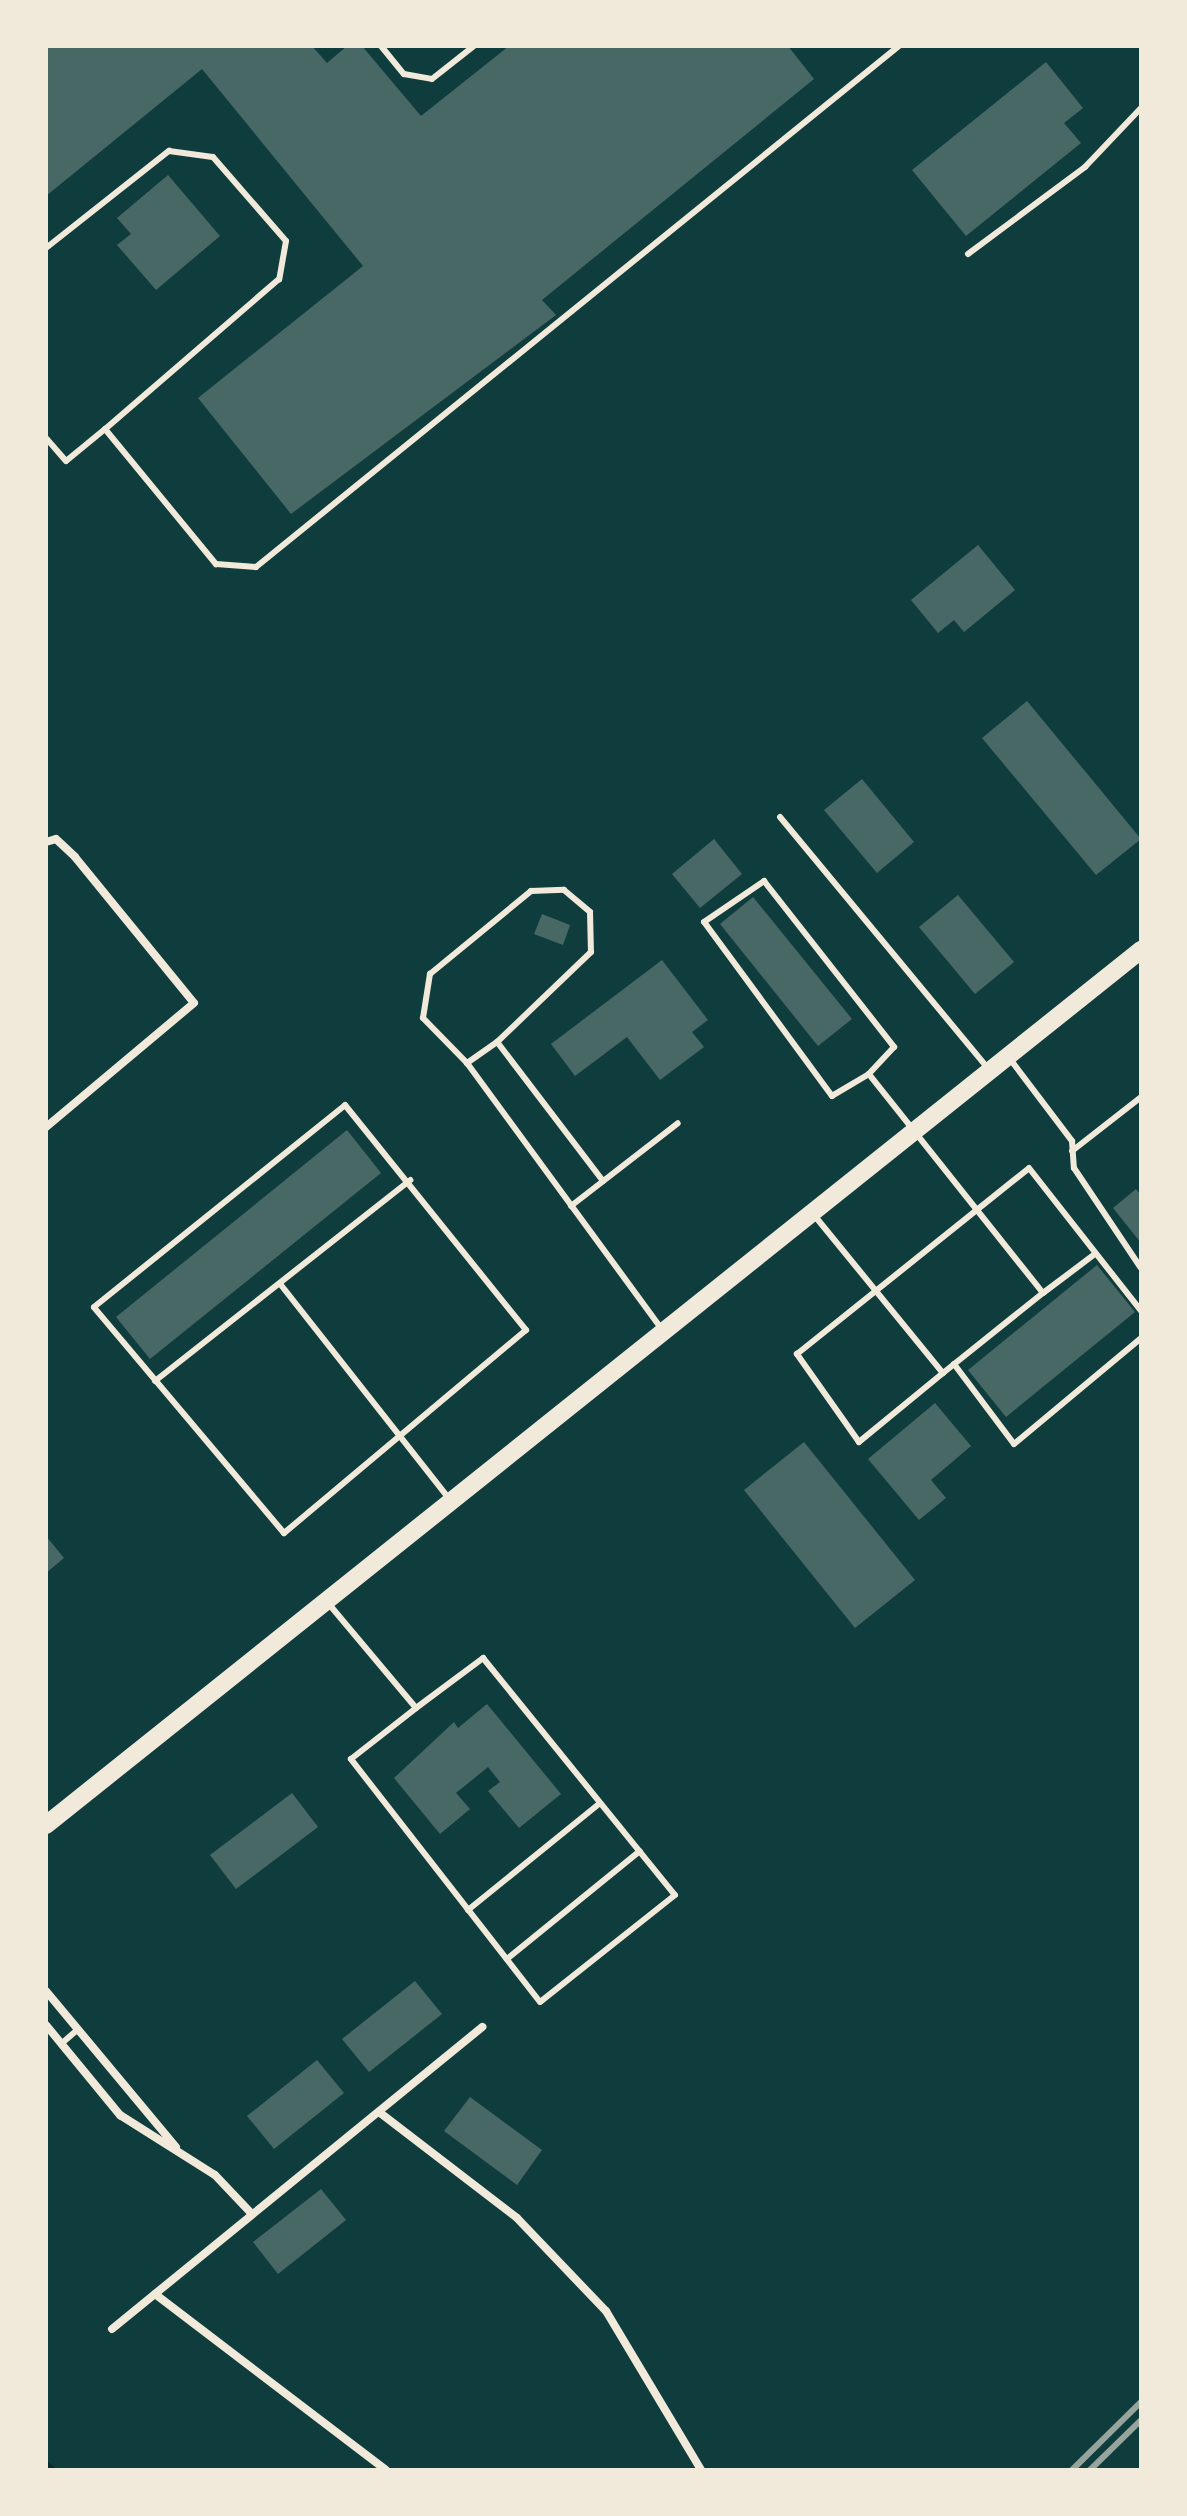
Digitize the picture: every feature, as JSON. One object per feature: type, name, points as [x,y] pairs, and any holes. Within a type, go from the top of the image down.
[{"type":"main road","points":[[46,1825],[1140,952]]},
{"type":"street","points":[[46,842],[56,839],[194,1003],[46,1127]]},
{"type":"street","points":[[46,1991],[176,2148],[252,2214]]},
{"type":"street","points":[[46,2025],[120,2115],[176,2148]]},
{"type":"street","points":[[112,2329],[482,2027]]},
{"type":"street","points":[[379,2112],[517,2218],[606,2311],[701,2470]]},
{"type":"street","points":[[155,2294],[386,2470]]},
{"type":"lane","points":[[381,46],[404,74],[432,79],[474,46]]},
{"type":"lane","points":[[105,429],[216,564],[256,567],[894,47]]},
{"type":"lane","points":[[968,254],[1085,167],[1141,108]]},
{"type":"lane","points":[[46,248],[169,151],[213,157],[286,241],[279,279],[105,429],[66,461],[46,438]]},
{"type":"lane","points":[[780,817],[990,1070]]},
{"type":"lane","points":[[764,881],[894,1047],[869,1074],[832,1096],[704,922],[764,881]]},
{"type":"lane","points":[[467,1063],[497,1042],[591,952],[590,912],[564,890],[531,891],[430,974],[423,1018],[467,1063],[663,1331]]},
{"type":"lane","points":[[497,1042],[603,1181]]},
{"type":"lane","points":[[1008,1056],[1072,1151],[1074,1168],[1102,1217],[1141,1268]]},
{"type":"lane","points":[[869,1074],[1043,1293]]},
{"type":"lane","points":[[1072,1151],[1141,1097]]},
{"type":"lane","points":[[345,1105],[410,1180],[526,1330],[284,1533],[155,1381],[94,1307],[97,1301],[345,1105]]},
{"type":"lane","points":[[571,1206],[678,1123]]},
{"type":"lane","points":[[1095,1254],[859,1442],[797,1354],[1029,1168],[1141,1311]]},
{"type":"lane","points":[[155,1381],[281,1285],[410,1180]]},
{"type":"lane","points":[[812,1213],[943,1373]]},
{"type":"lane","points":[[281,1285],[450,1500]]},
{"type":"lane","points":[[954,1364],[1014,1444],[1141,1338]]},
{"type":"lane","points":[[326,1600],[416,1708]]},
{"type":"lane","points":[[483,1658],[675,1895],[540,2002],[351,1759],[416,1708],[483,1658]]},
{"type":"lane","points":[[468,1910],[600,1803]]},
{"type":"lane","points":[[507,1959],[640,1851]]},
{"type":"lane","points":[[61,2044],[77,2030]]},
{"type":"building","points":[[46,46],[312,46],[327,63],[347,46],[362,46],[421,116],[509,46],[788,46],[814,79],[542,300],[556,315],[291,514],[198,398],[363,266],[202,69],[46,196]]},
{"type":"building","points":[[1046,62],[1083,108],[1064,123],[1081,143],[966,236],[912,170]]},
{"type":"building","points":[[168,175],[220,236],[156,290],[117,245],[131,234],[117,218]]},
{"type":"building","points":[[978,545],[1015,590],[964,632],[954,620],[938,633],[911,600]]},
{"type":"building","points":[[1027,701],[1141,839],[1096,875],[982,738]]},
{"type":"building","points":[[862,779],[914,842],[877,873],[824,810]]},
{"type":"building","points":[[714,839],[742,874],[700,908],[672,874]]},
{"type":"building","points":[[958,895],[1014,962],[975,994],[919,927]]},
{"type":"building","points":[[753,897],[852,1019],[818,1046],[720,924]]},
{"type":"building","points":[[542,914],[570,925],[563,945],[534,934]]},
{"type":"building","points":[[662,960],[708,1020],[692,1032],[704,1047],[660,1080],[627,1037],[575,1076],[551,1044]]},
{"type":"building","points":[[347,1130],[381,1173],[150,1359],[116,1317]]},
{"type":"building","points":[[1136,1189],[1141,1195],[1141,1243],[1113,1208]]},
{"type":"building","points":[[1097,1265],[1135,1312],[1006,1417],[968,1370]]},
{"type":"building","points":[[935,1403],[971,1446],[931,1480],[946,1498],[919,1520],[868,1459]]},
{"type":"building","points":[[804,1442],[915,1580],[855,1628],[744,1490]]},
{"type":"building","points":[[46,1536],[64,1558],[46,1573]]},
{"type":"building","points":[[487,1704],[561,1794],[519,1828],[488,1791],[500,1782],[488,1767],[456,1793],[470,1809],[440,1834],[394,1778],[454,1722],[458,1728]]},
{"type":"building","points":[[292,1793],[318,1827],[236,1889],[210,1855]]},
{"type":"building","points":[[415,1981],[442,2014],[369,2072],[342,2039]]},
{"type":"building","points":[[317,2060],[344,2093],[274,2149],[247,2116]]},
{"type":"building","points":[[470,2097],[542,2150],[517,2185],[444,2131]]},
{"type":"building","points":[[321,2189],[346,2220],[278,2274],[253,2242]]},
{"type":"waterway","points":[[46,2464],[53,2470]]},
{"type":"railway","points":[[1072,2470],[1141,2402]]},
{"type":"railway","points":[[1090,2470],[1141,2420]]}]
